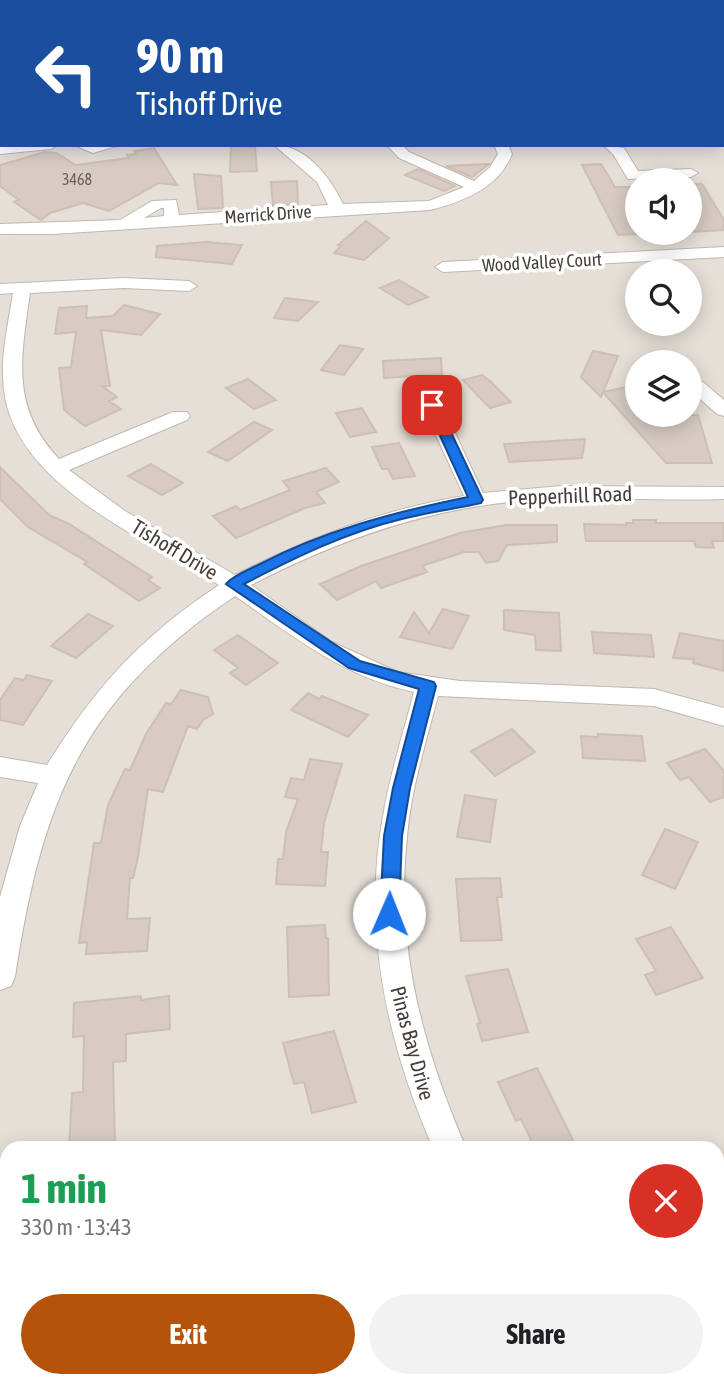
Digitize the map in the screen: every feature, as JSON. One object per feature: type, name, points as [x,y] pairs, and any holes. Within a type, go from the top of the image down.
[{"type":"street","points":[[0,150],[31,147]]},
{"type":"street","points":[[283,147],[324,180],[338,209]]},
{"type":"street","points":[[396,147],[404,155],[472,189],[488,200]]},
{"type":"street","name":"Merrick Drive","points":[[0,229],[21,231],[120,225],[164,202],[172,203],[172,221],[338,209],[417,208],[445,203],[472,189],[502,164],[505,154],[502,147]]},
{"type":"street","points":[[613,147],[619,151],[629,168]]},
{"type":"street","name":"Wood Valley Court","points":[[443,267],[724,252]]},
{"type":"street","points":[[11,289],[124,283],[189,286]]},
{"type":"street","name":"Tishoff Drive","points":[[11,289],[12,383],[23,425],[56,468],[87,494],[234,584],[354,664],[428,686],[647,698],[700,707],[724,717]]},
{"type":"street","points":[[702,391],[724,410]]},
{"type":"street","points":[[432,405],[476,500]]},
{"type":"street","points":[[56,468],[180,416]]},
{"type":"street","name":"Pepperhill Road","points":[[0,977],[22,860],[54,776],[93,714],[141,657],[177,625],[234,584],[283,558],[344,532],[398,515],[476,500],[555,492],[724,493]]},
{"type":"street","name":"Pinas Bay Drive","points":[[428,686],[402,788],[393,836],[389,892],[390,935],[394,976],[409,1040],[431,1109],[447,1141]]},
{"type":"street","points":[[0,767],[54,776]]},
{"type":"shaded area","points":[[0,147],[724,147],[724,1141],[0,1141],[0,236],[304,219],[0,234]]},
{"type":"building","points":[[231,147],[255,147],[257,171],[230,172]]},
{"type":"building","points":[[154,148],[177,185],[159,183],[109,211],[83,203],[50,213],[41,220],[14,202],[19,200],[0,186],[0,165],[45,152],[56,153],[76,165],[129,158],[127,155],[136,154],[134,151]]},
{"type":"building","points":[[489,164],[472,177],[446,166]]},
{"type":"building","points":[[601,164],[615,187],[625,187],[625,235],[618,235],[582,165]]},
{"type":"building","points":[[418,169],[455,186],[444,191],[405,175]]},
{"type":"building","points":[[194,174],[221,176],[223,208],[198,209]]},
{"type":"building","points":[[297,181],[298,204],[273,206],[271,182]]},
{"type":"building","points":[[702,184],[724,220],[724,230],[702,231]]},
{"type":"building","points":[[366,221],[389,238],[364,260],[334,253],[341,246],[338,245]]},
{"type":"building","points":[[207,242],[242,245],[232,264],[156,257],[157,246]]},
{"type":"building","points":[[399,280],[428,297],[408,305],[380,288]]},
{"type":"building","points":[[285,298],[318,302],[298,321],[274,318]]},
{"type":"building","points":[[124,305],[160,314],[141,335],[101,330],[110,386],[102,386],[117,397],[109,401],[121,409],[85,426],[64,410],[59,368],[71,367],[76,332],[55,334],[59,308],[87,306],[86,318],[113,316]]},
{"type":"building","points":[[340,345],[363,349],[344,375],[321,370]]},
{"type":"building","points":[[593,351],[618,356],[601,397],[581,377]]},
{"type":"building","points":[[441,358],[442,374],[384,378],[383,361]]},
{"type":"building","points":[[482,375],[511,402],[490,408],[463,380]]},
{"type":"building","points":[[248,379],[276,400],[254,409],[226,388]]},
{"type":"building","points":[[625,387],[625,417],[603,392]]},
{"type":"building","points":[[362,408],[376,432],[350,437],[336,413]]},
{"type":"building","points":[[254,422],[272,430],[228,461],[208,452]]},
{"type":"building","points":[[634,427],[702,427],[712,463],[666,463]]},
{"type":"building","points":[[585,439],[582,458],[509,462],[504,444]]},
{"type":"building","points":[[399,443],[415,476],[393,479],[388,469],[382,469],[372,447]]},
{"type":"building","points":[[151,464],[183,483],[162,495],[128,476]]},
{"type":"building","points":[[0,467],[49,515],[69,524],[152,577],[148,580],[160,588],[139,601],[84,564],[87,562],[28,527],[0,499]]},
{"type":"building","points":[[326,468],[339,482],[316,492],[325,503],[305,508],[236,538],[213,516],[236,506],[240,510],[290,490],[283,481]]},
{"type":"building","points":[[633,520],[656,520],[656,523],[724,523],[724,541],[712,541],[714,548],[696,547],[694,541],[586,541],[584,524],[626,525],[633,523]]},
{"type":"building","points":[[506,525],[557,525],[557,542],[507,545],[498,561],[486,563],[479,552],[464,552],[422,566],[427,572],[381,588],[376,581],[337,600],[320,584],[361,566],[460,533]]},
{"type":"building","points":[[443,609],[469,616],[452,649],[400,637],[414,612],[429,633]]},
{"type":"building","points":[[504,610],[559,613],[561,651],[536,650],[535,635],[504,630]]},
{"type":"building","points":[[88,614],[113,626],[76,658],[51,646]]},
{"type":"building","points":[[592,632],[651,635],[654,657],[594,653]]},
{"type":"building","points":[[680,633],[724,641],[724,671],[693,663],[694,659],[673,658]]},
{"type":"building","points":[[238,635],[278,663],[246,685],[230,673],[238,668],[214,650]]},
{"type":"building","points":[[27,675],[52,681],[23,725],[0,720],[0,700],[15,678],[24,680]]},
{"type":"building","points":[[181,690],[208,697],[213,714],[203,720],[197,729],[188,726],[163,792],[148,789],[138,857],[133,878],[130,878],[127,919],[150,918],[147,951],[86,954],[87,942],[79,943],[94,843],[101,843],[108,805],[125,769],[130,770],[146,734],[166,703],[171,704]]},
{"type":"building","points":[[308,693],[368,715],[348,737],[291,710]]},
{"type":"building","points":[[512,729],[535,752],[495,776],[471,751]]},
{"type":"building","points":[[598,734],[642,736],[645,761],[583,758],[581,736],[598,737]]},
{"type":"building","points":[[705,749],[724,771],[724,797],[710,802],[689,777],[680,780],[667,763]]},
{"type":"building","points":[[310,759],[342,764],[324,823],[321,852],[328,852],[325,886],[276,884],[278,859],[283,859],[286,832],[298,799],[285,797],[291,778],[304,780]]},
{"type":"building","points":[[465,795],[496,800],[490,842],[457,837]]},
{"type":"building","points":[[665,829],[698,842],[675,889],[642,875]]},
{"type":"building","points":[[500,878],[502,897],[497,897],[502,940],[461,941],[456,879]]},
{"type":"building","points":[[325,925],[328,938],[329,995],[289,997],[287,927]]},
{"type":"building","points":[[671,927],[703,978],[656,995],[645,975],[656,971],[636,939]]},
{"type":"building","points":[[508,969],[528,1032],[482,1041],[477,1024],[480,1023],[466,976]]},
{"type":"building","points":[[169,996],[170,1029],[126,1034],[126,1061],[113,1062],[115,1141],[69,1141],[72,1093],[83,1092],[84,1036],[73,1037],[74,1003]]},
{"type":"building","points":[[334,1031],[356,1102],[312,1113],[304,1082],[294,1084],[283,1043]]},
{"type":"building","points":[[537,1068],[573,1140],[532,1141],[521,1119],[516,1121],[498,1082]]},
{"type":"route","points":[[389,914],[393,836],[402,788],[428,686],[402,681],[354,664],[234,584],[283,558],[344,532],[398,515],[476,500],[432,405]]}]
